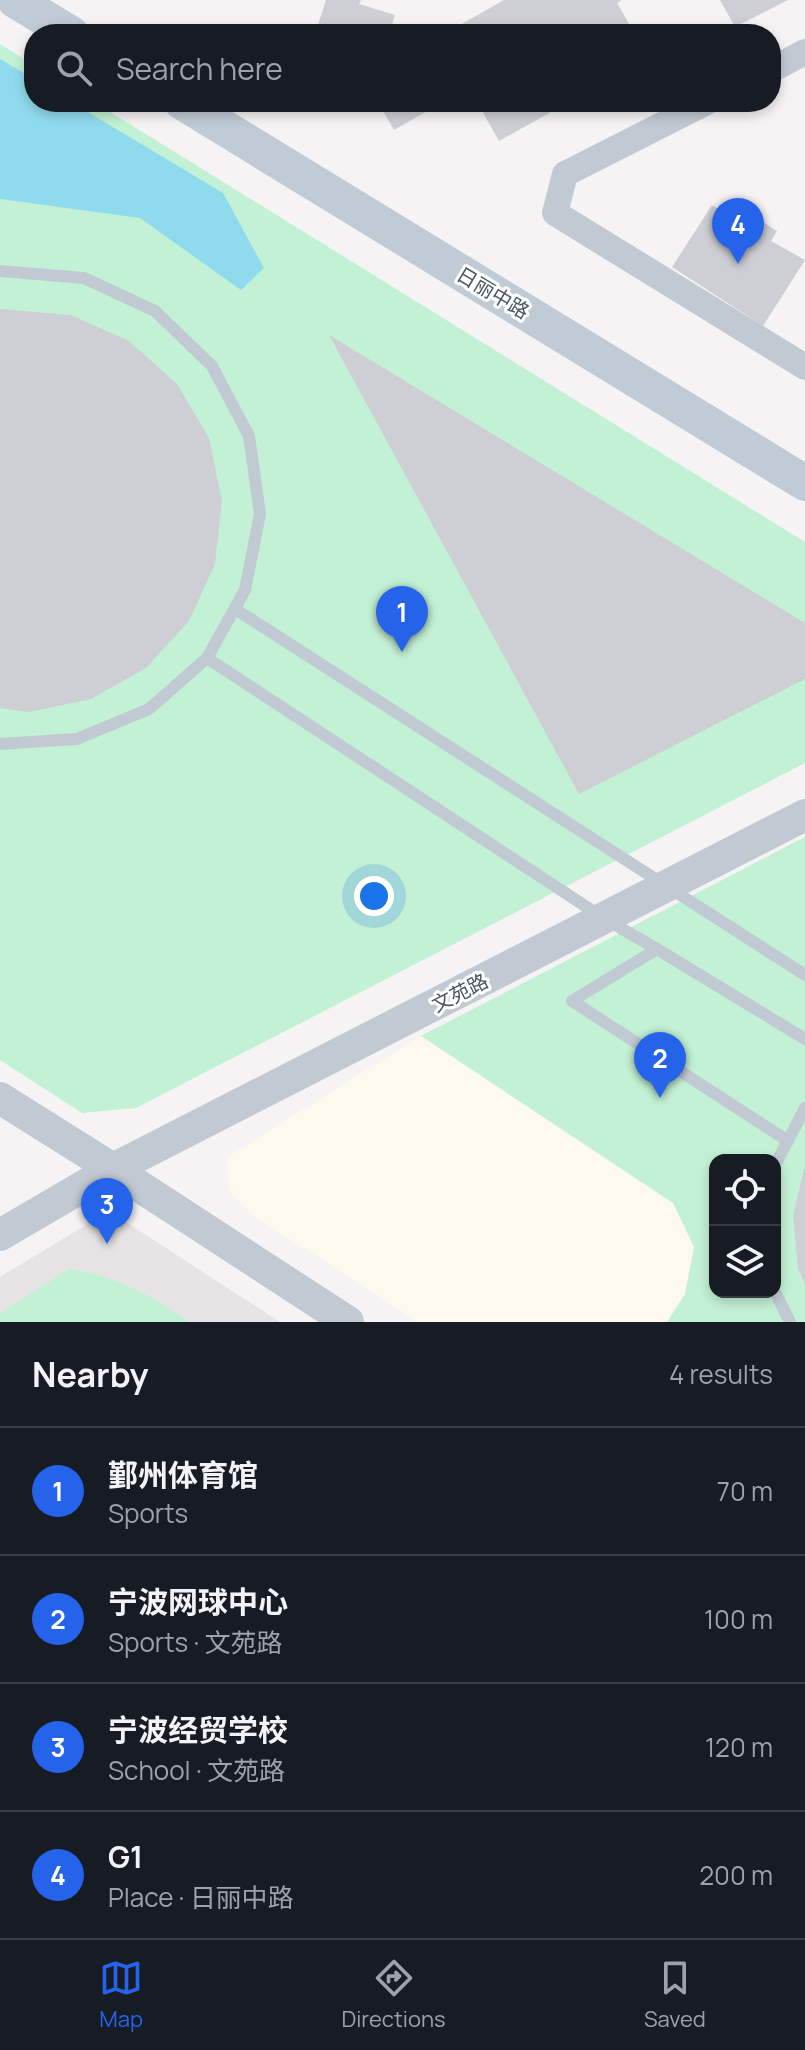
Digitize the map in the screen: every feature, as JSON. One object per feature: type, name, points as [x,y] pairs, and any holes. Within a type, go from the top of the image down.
[{"type":"main road","points":[[15,0],[55,24]]},
{"type":"main road","name":"日丽中路","points":[[198,112],[805,483]]},
{"type":"street","points":[[781,65],[805,52]]},
{"type":"street","points":[[687,112],[565,174],[555,213],[805,367]]},
{"type":"street","name":"文苑路","points":[[0,1235],[113,1169],[805,815]]},
{"type":"street","points":[[0,1098],[348,1322]]},
{"type":"lane","points":[[0,271],[84,278],[155,311],[212,366],[249,436],[260,514],[245,590],[207,658],[149,709],[77,739],[0,744]]},
{"type":"lane","points":[[235,609],[805,975]]},
{"type":"lane","points":[[207,658],[605,919],[805,1039]]},
{"type":"lane","points":[[657,949],[572,1001],[788,1141]]},
{"type":"lane","points":[[781,1154],[805,1108]]},
{"type":"lane","points":[[778,1298],[790,1322]]},
{"type":"shaded area","points":[[421,1036],[673,1203],[694,1247],[685,1294],[667,1322],[419,1322],[254,1216],[230,1192],[226,1158]]},
{"type":"shaded area","points":[[109,1211],[280,1322],[0,1322],[0,1277]]},
{"type":"green space","points":[[0,44],[24,59],[24,112],[110,112],[805,542],[805,763],[136,1108],[82,1113],[0,1060]]},
{"type":"green space","points":[[805,837],[805,1322],[667,1322],[685,1294],[694,1247],[673,1203],[421,1036]]},
{"type":"green space","points":[[69,1269],[102,1276],[132,1288],[190,1322],[0,1322],[0,1314]]},
{"type":"water","points":[[0,59],[24,73],[24,112],[88,112],[223,193],[264,268],[241,290],[140,218],[0,199]]},
{"type":"building","points":[[326,0],[361,0],[359,4],[395,15],[392,24],[318,24]]},
{"type":"building","points":[[504,0],[622,0],[617,3],[629,24],[462,24]]},
{"type":"building","points":[[720,0],[788,0],[741,24],[733,24]]},
{"type":"building","points":[[384,112],[426,112],[394,130]]},
{"type":"building","points":[[483,112],[551,112],[499,141]]},
{"type":"building","points":[[712,205],[732,217],[736,205],[777,231],[771,241],[805,260],[763,326],[672,267]]},
{"type":"building","points":[[0,309],[71,315],[129,341],[177,384],[209,438],[222,501],[215,564],[189,621],[146,668],[91,699],[29,712],[0,708]]},
{"type":"building","points":[[329,335],[805,623],[805,679],[579,794]]},
{"type":"building","points":[[804,1169],[805,1284],[798,1268],[793,1216]]},
{"type":"place","name":"G1","points":[[738,264]]},
{"type":"place","name":"鄞州体育馆","points":[[402,652]]},
{"type":"place","name":"宁波网球中心","points":[[660,1098]]},
{"type":"place","name":"宁波经贸学校","points":[[107,1244]]}]
